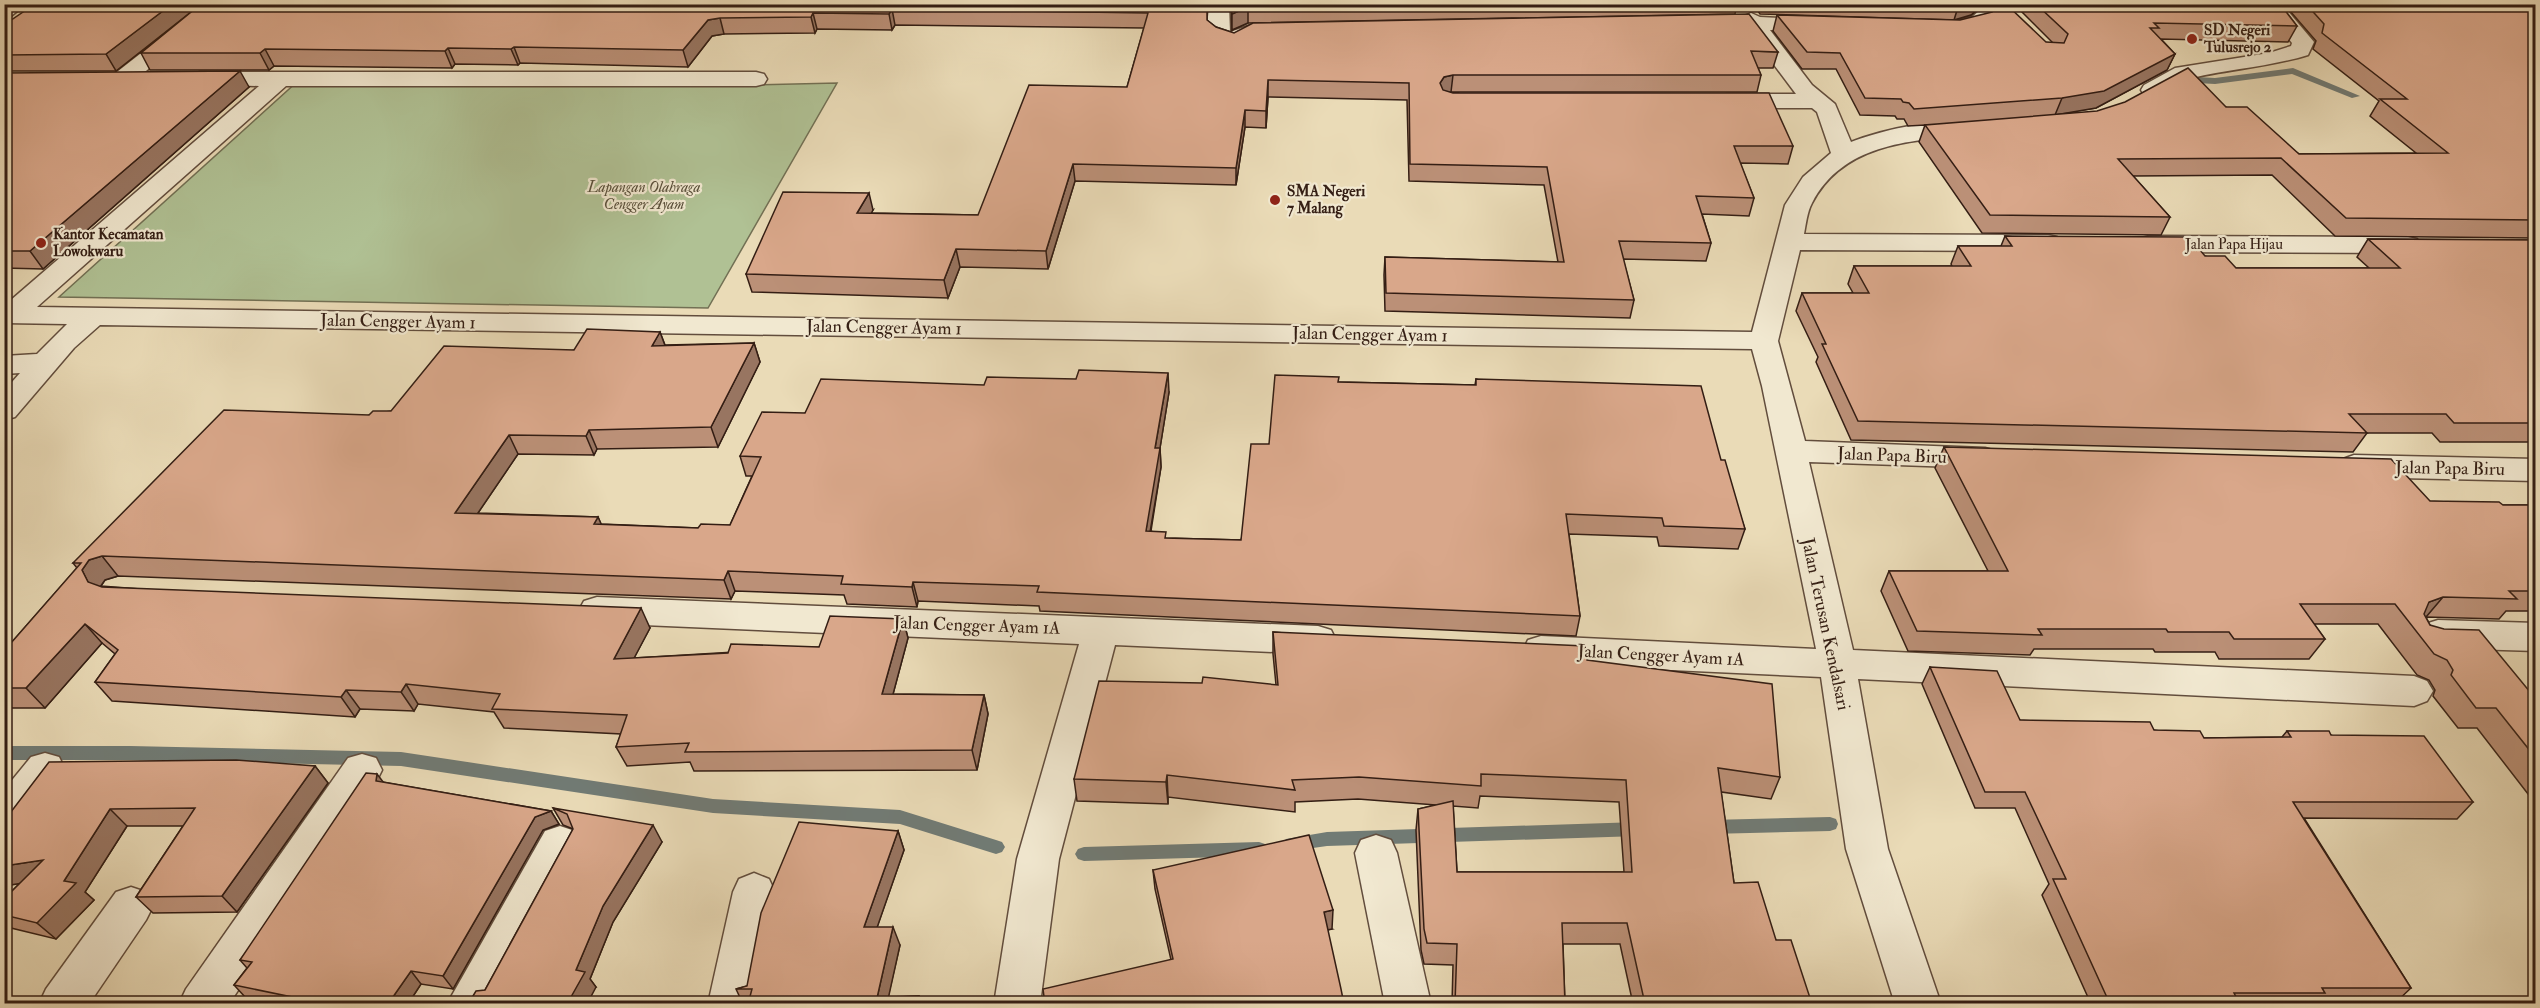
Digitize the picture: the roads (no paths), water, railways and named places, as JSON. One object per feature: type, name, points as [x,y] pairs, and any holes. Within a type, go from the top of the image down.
[{"type":"street","points":[[4,12],[16,4]]},
{"type":"street","points":[[121,80],[217,4]]},
{"type":"street","points":[[1220,4],[1218,34],[1223,39],[1235,41],[1248,31],[1272,30]]},
{"type":"street","points":[[2132,102],[2183,73],[2272,59],[2300,50],[2303,42],[2299,34],[2271,4]]},
{"type":"street","points":[[1930,27],[1969,26],[1984,18],[1998,5],[2016,13]]},
{"type":"street","points":[[1748,13],[1804,90],[1827,109],[1843,154]]},
{"type":"street","points":[[1692,23],[1748,13],[1835,25]]},
{"type":"street","points":[[8,315],[281,78]]},
{"type":"street","points":[[98,80],[155,79]]},
{"type":"street","points":[[178,79],[756,79]]},
{"type":"street","points":[[1700,101],[1818,101]]},
{"type":"street","points":[[1764,341],[1798,205],[1808,185],[1827,165],[1843,154],[1872,141],[1902,135],[1990,127]]},
{"type":"street","points":[[1789,242],[2073,244]]},
{"type":"street","name":"Jalan Papa Hijau","points":[[2121,244],[2430,246]]},
{"type":"street","name":"Jalan Cengger Ayam 1","points":[[8,315],[1764,341]]},
{"type":"street","points":[[4,410],[45,363],[92,317]]},
{"type":"street","name":"Jalan Terusan Kendalsari","points":[[1764,341],[1777,386],[1789,451],[1837,663],[1867,849],[1918,1004]]},
{"type":"street","points":[[4,366],[45,363]]},
{"type":"street","name":"Jalan Papa Biru","points":[[1789,451],[2010,458]]},
{"type":"street","name":"Jalan Papa Biru","points":[[2321,465],[2535,471]]},
{"type":"street","name":"Jalan Cengger Ayam 1A","points":[[562,609],[1350,641]]},
{"type":"street","points":[[1017,1004],[1038,859],[1101,630]]},
{"type":"street","points":[[2427,633],[2535,637]]},
{"type":"street","name":"Jalan Cengger Ayam 1A","points":[[1504,648],[2414,691]]},
{"type":"street","points":[[4,820],[45,769]]},
{"type":"street","points":[[202,1004],[362,770]]},
{"type":"street","points":[[470,1004],[560,844]]},
{"type":"street","points":[[1376,853],[1408,1004]]},
{"type":"street","points":[[731,1004],[754,892]]},
{"type":"street","points":[[63,1004],[131,906]]},
{"type":"waterway","points":[[2197,80],[2215,81],[2293,71],[2355,96]]},
{"type":"waterway","points":[[4,753],[130,753],[401,759],[713,806],[900,817],[996,847]]},
{"type":"waterway","points":[[1709,827],[1830,824]]},
{"type":"waterway","points":[[1292,844],[1327,839],[1639,829]]},
{"type":"waterway","points":[[1084,854],[1259,849]]},
{"type":"place","name":"SD Negeri Tulusrejo 2","points":[[2192,39]]},
{"type":"place","name":"SMA Negeri 7 Malang","points":[[1275,200]]},
{"type":"place","name":"Kantor Kecamatan Lowokwaru","points":[[41,243]]},
{"type":"park label","name":"Lapangan Olahraga Cengger Ayam","points":[[644,196]]}]
